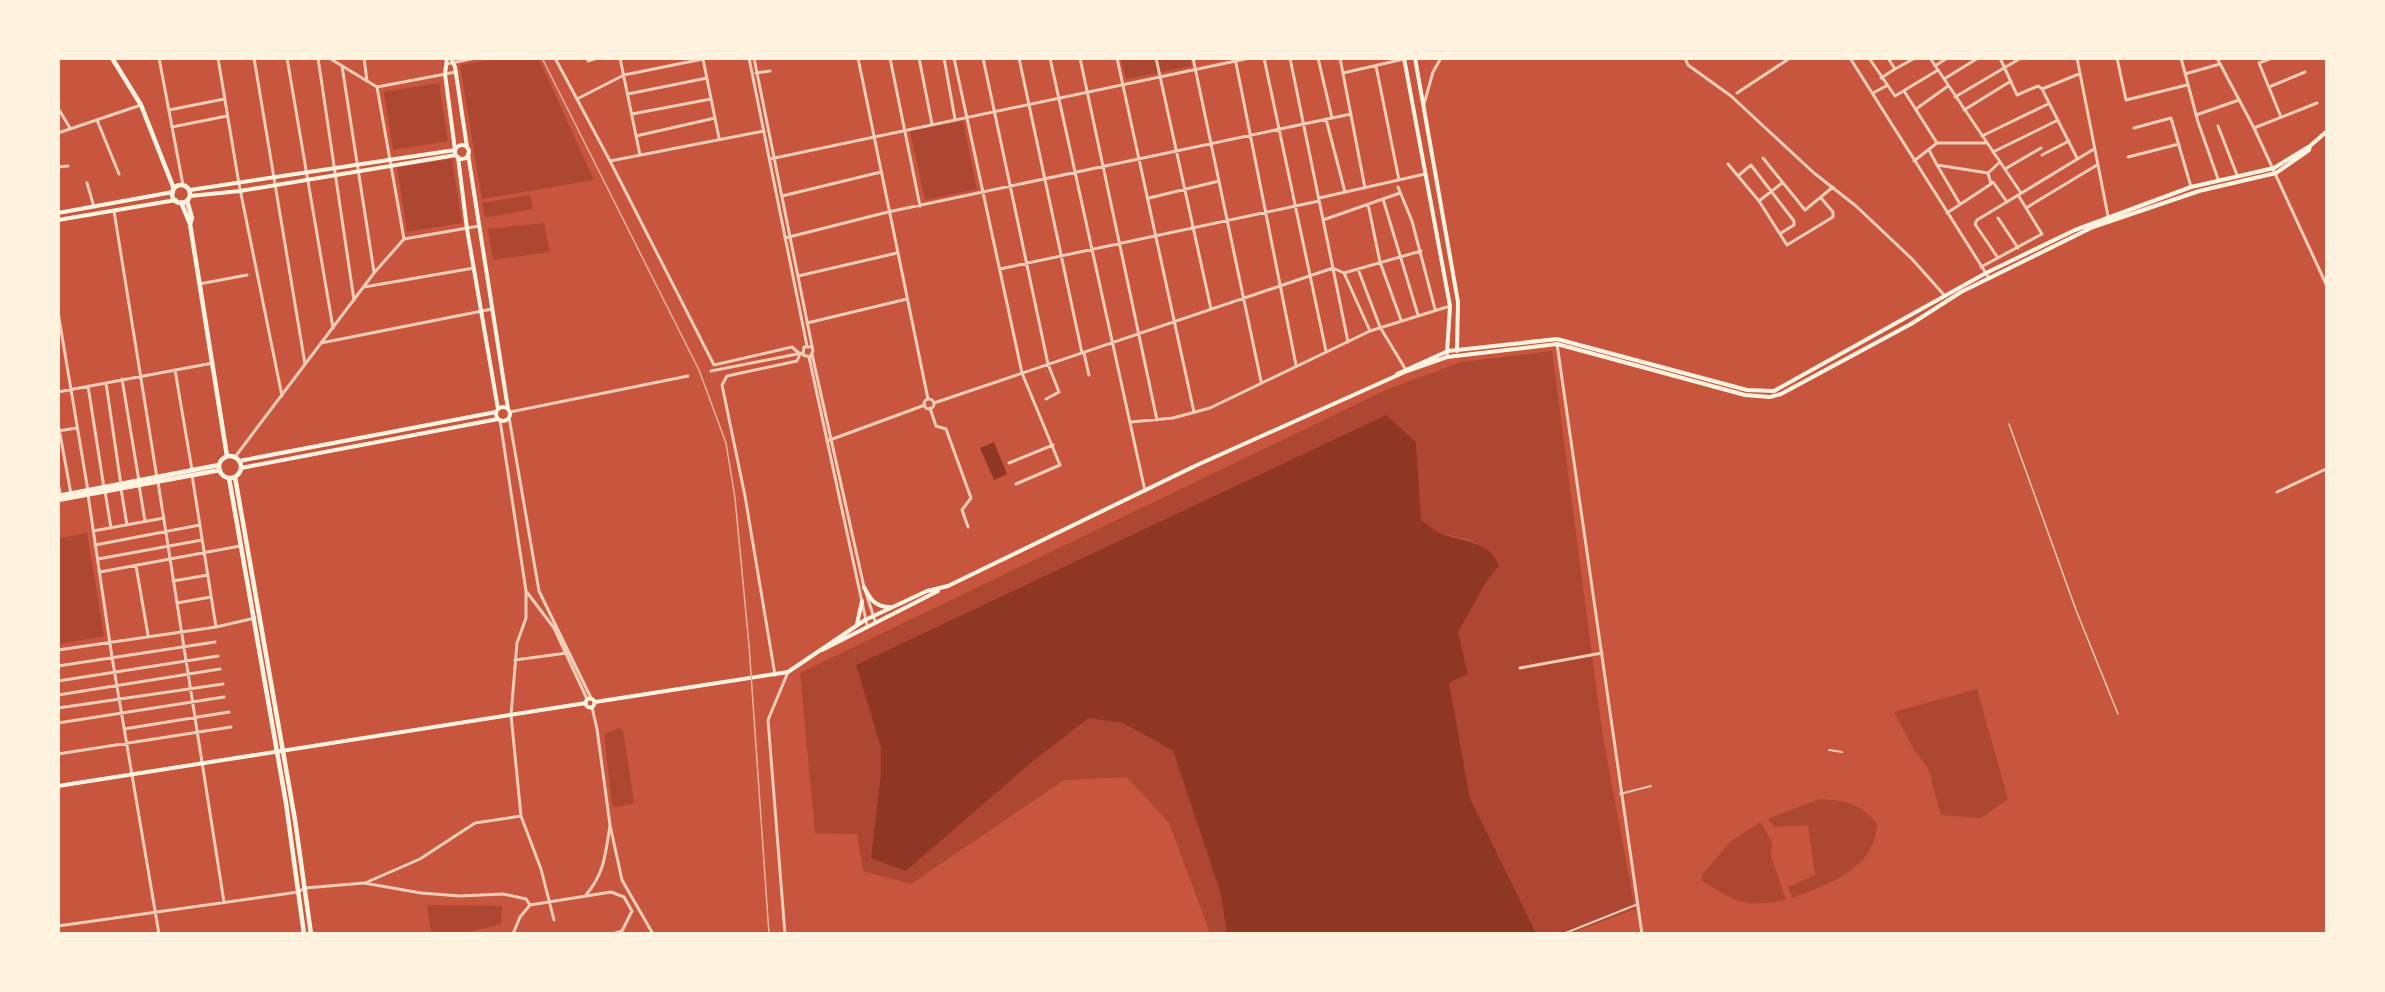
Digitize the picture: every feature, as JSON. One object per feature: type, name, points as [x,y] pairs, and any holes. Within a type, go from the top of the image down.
[{"type":"main road","points":[[112,58],[141,105],[173,191],[185,198],[240,191],[390,165],[457,156],[463,159],[468,154]]},
{"type":"main road","points":[[1415,58],[1458,302],[1457,357]]},
{"type":"main road","points":[[1404,59],[1450,306],[1447,357]]},
{"type":"main road","points":[[499,420],[466,229],[455,150],[445,74],[446,64],[450,60],[456,72],[509,413]]},
{"type":"main road","points":[[1406,370],[1447,357],[1557,344],[1745,395],[1770,398],[1870,347],[1989,278],[2103,223],[2199,191],[2276,169],[2326,132]]},
{"type":"main road","points":[[58,220],[114,212],[185,198],[239,184],[306,172],[455,150],[460,145],[467,147]]},
{"type":"main road","points":[[58,786],[511,716],[588,700],[595,702],[788,672],[857,625],[941,589],[1145,491],[1448,351],[1557,339],[1747,390],[1767,391],[1782,388],[1986,273],[2108,216],[2218,179],[2276,169]]},
{"type":"main road","points":[[58,213],[173,191],[183,185],[192,218],[190,224],[227,456],[220,467],[59,497]]},
{"type":"main road","points":[[1866,342],[1870,347]]},
{"type":"main road","points":[[227,456],[237,459],[497,410],[502,407],[509,413]]},
{"type":"main road","points":[[232,477],[241,468],[499,420],[509,413]]},
{"type":"main road","points":[[237,459],[241,468]]},
{"type":"main road","points":[[220,467],[232,477],[283,752],[310,933]]},
{"type":"main road","points":[[232,477],[304,933]]},
{"type":"main road","points":[[59,497],[88,493]]},
{"type":"main road","points":[[864,587],[876,604],[892,607]]},
{"type":"main road","points":[[874,618],[927,591],[941,589]]},
{"type":"main road","points":[[857,625],[862,601]]},
{"type":"main road","points":[[821,650],[831,648],[866,622]]},
{"type":"main road","points":[[588,700],[592,707],[595,702]]},
{"type":"street","points":[[159,58],[183,185]]},
{"type":"street","points":[[218,58],[240,191],[282,396]]},
{"type":"street","points":[[254,58],[305,364]]},
{"type":"street","points":[[287,58],[333,328]]},
{"type":"street","points":[[318,58],[354,300]]},
{"type":"street","points":[[329,58],[377,87],[456,72]]},
{"type":"street","points":[[364,58],[367,81]]},
{"type":"street","points":[[450,60],[475,58]]},
{"type":"street","points":[[555,58],[714,365],[792,347],[801,354]]},
{"type":"street","points":[[588,61],[597,58]]},
{"type":"street","points":[[620,58],[640,155]]},
{"type":"street","points":[[577,99],[624,75],[703,58],[719,139]]},
{"type":"street","points":[[752,58],[775,158],[807,323],[809,347]]},
{"type":"street","points":[[752,58],[785,237],[864,587],[874,618]]},
{"type":"street","points":[[827,441],[925,405],[928,399],[858,58]]},
{"type":"street","points":[[890,58],[920,206]]},
{"type":"street","points":[[919,58],[932,124]]},
{"type":"street","points":[[944,58],[955,119]]},
{"type":"street","points":[[954,58],[1022,373],[1060,465],[1016,484]]},
{"type":"street","points":[[982,58],[1048,364],[1059,394],[1046,399]]},
{"type":"street","points":[[1019,58],[1082,353],[1089,375]]},
{"type":"street","points":[[1050,58],[1145,491]]},
{"type":"street","points":[[1080,58],[1157,420]]},
{"type":"street","points":[[1117,58],[1194,412]]},
{"type":"street","points":[[1156,58],[1211,309]]},
{"type":"street","points":[[1193,58],[1261,381]]},
{"type":"street","points":[[770,159],[1250,58]]},
{"type":"street","points":[[1264,58],[1326,351]]},
{"type":"street","points":[[1290,58],[1347,342]]},
{"type":"street","points":[[1318,58],[1332,118]]},
{"type":"street","points":[[1340,58],[1365,188]]},
{"type":"street","points":[[1424,107],[1433,72],[1441,58]]},
{"type":"street","points":[[1685,58],[1688,65],[1731,96],[1912,259],[1945,296]]},
{"type":"street","points":[[1737,93],[1790,58]]},
{"type":"street","points":[[1850,58],[1989,278]]},
{"type":"street","points":[[1875,58],[1870,60],[1895,96],[1947,58]]},
{"type":"street","points":[[1888,58],[1895,69]]},
{"type":"street","points":[[1881,78],[1915,58]]},
{"type":"street","points":[[1930,58],[2005,169],[2042,234],[1981,267]]},
{"type":"street","points":[[1944,79],[1978,58]]},
{"type":"street","points":[[2000,58],[2019,95],[2038,86],[2042,89],[2077,158]]},
{"type":"street","points":[[1955,97],[2004,66],[2022,58]]},
{"type":"street","points":[[2077,58],[2108,216]]},
{"type":"street","points":[[2117,58],[2126,100],[2187,85]]},
{"type":"street","points":[[2181,58],[2196,115],[2218,179]]},
{"type":"street","points":[[2217,58],[2276,169],[2326,284]]},
{"type":"street","points":[[2272,58],[2259,63],[2281,117]]},
{"type":"street","points":[[1343,73],[1404,59]]},
{"type":"street","points":[[1235,60],[1296,365]]},
{"type":"street","points":[[2185,74],[2220,64]]},
{"type":"street","points":[[342,66],[374,273]]},
{"type":"street","points":[[1376,66],[1399,180]]},
{"type":"street","points":[[756,74],[770,71]]},
{"type":"street","points":[[2269,87],[2305,72]]},
{"type":"street","points":[[2042,89],[2080,73]]},
{"type":"street","points":[[628,94],[707,78]]},
{"type":"street","points":[[1964,110],[2011,81]]},
{"type":"street","points":[[1873,93],[1886,86]]},
{"type":"street","points":[[1916,109],[1948,86]]},
{"type":"street","points":[[377,87],[404,239]]},
{"type":"street","points":[[1904,91],[1937,143]]},
{"type":"street","points":[[169,110],[224,99]]},
{"type":"street","points":[[632,114],[711,99]]},
{"type":"street","points":[[2196,115],[2240,100]]},
{"type":"street","points":[[1982,136],[2049,103]]},
{"type":"street","points":[[2254,128],[2317,103]]},
{"type":"street","points":[[58,133],[141,105]]},
{"type":"street","points":[[58,108],[70,128]]},
{"type":"street","points":[[785,237],[888,212],[1351,114]]},
{"type":"street","points":[[172,127],[227,116]]},
{"type":"street","points":[[636,136],[715,118]]},
{"type":"street","points":[[1326,118],[1345,192]]},
{"type":"street","points":[[2134,128],[2171,118],[2191,187]]},
{"type":"street","points":[[97,120],[119,174]]},
{"type":"street","points":[[1993,152],[2058,120]]},
{"type":"street","points":[[2218,126],[2237,176]]},
{"type":"street","points":[[610,161],[764,131]]},
{"type":"street","points":[[2042,155],[2069,141]]},
{"type":"street","points":[[1914,161],[1937,143],[1987,143]]},
{"type":"street","points":[[2128,157],[2179,144]]},
{"type":"street","points":[[2005,169],[2041,148]]},
{"type":"street","points":[[1998,258],[1975,222],[2094,149]]},
{"type":"street","points":[[1929,150],[1960,204]]},
{"type":"street","points":[[1763,158],[1805,210],[1833,187]]},
{"type":"street","points":[[1988,173],[2000,162]]},
{"type":"street","points":[[1728,164],[1759,201],[1787,245],[1833,217],[1833,212],[1821,198]]},
{"type":"street","points":[[1739,175],[1751,165],[1772,191],[1795,223],[1781,233]]},
{"type":"street","points":[[1937,165],[1988,173]]},
{"type":"street","points":[[2026,208],[2097,165]]},
{"type":"street","points":[[58,167],[68,166]]},
{"type":"street","points":[[782,196],[880,172]]},
{"type":"street","points":[[1988,173],[2007,202]]},
{"type":"street","points":[[999,269],[1295,206],[1345,192],[1427,174]]},
{"type":"street","points":[[1149,198],[1219,181]]},
{"type":"street","points":[[1947,213],[1993,182]]},
{"type":"street","points":[[87,183],[94,207]]},
{"type":"street","points":[[1759,201],[1782,183]]},
{"type":"street","points":[[1398,187],[1420,251],[1436,309]]},
{"type":"street","points":[[1323,220],[1400,194]]},
{"type":"street","points":[[1383,199],[1418,315]]},
{"type":"street","points":[[1368,204],[1380,262],[1401,320]]},
{"type":"street","points":[[114,212],[224,902]]},
{"type":"street","points":[[1998,218],[2018,248]]},
{"type":"street","points":[[237,459],[374,273],[404,239],[481,226]]},
{"type":"street","points":[[930,408],[934,402],[1333,268],[1344,273],[1420,251]]},
{"type":"street","points":[[798,276],[897,253]]},
{"type":"street","points":[[364,287],[474,268]]},
{"type":"street","points":[[1358,269],[1380,327],[1406,370]]},
{"type":"street","points":[[1344,273],[1370,331]]},
{"type":"street","points":[[199,284],[247,275]]},
{"type":"street","points":[[807,323],[907,299]]},
{"type":"street","points":[[1131,422],[1157,420],[1210,408],[1261,381],[1370,331],[1450,306]]},
{"type":"street","points":[[321,343],[492,309]]},
{"type":"street","points":[[58,312],[88,493],[116,686],[159,933]]},
{"type":"street","points":[[1557,344],[1620,794],[1642,933]]},
{"type":"street","points":[[775,675],[747,507],[722,385],[727,376],[797,361],[803,348],[809,347]]},
{"type":"street","points":[[711,371],[801,354],[811,356]]},
{"type":"street","points":[[811,356],[866,622]]},
{"type":"street","points":[[58,392],[213,363]]},
{"type":"street","points":[[175,370],[216,627]]},
{"type":"street","points":[[588,700],[539,591],[509,413],[688,375]]},
{"type":"street","points":[[122,380],[145,521]]},
{"type":"street","points":[[105,382],[127,525]]},
{"type":"street","points":[[88,386],[111,528]]},
{"type":"street","points":[[928,399],[934,402]]},
{"type":"street","points":[[925,405],[930,408],[936,426],[946,429],[971,498],[962,510],[968,527]]},
{"type":"street","points":[[499,420],[526,591],[526,618],[517,643],[511,716],[521,816],[551,901],[554,920]]},
{"type":"street","points":[[58,423],[71,494]]},
{"type":"street","points":[[59,431],[77,428]]},
{"type":"street","points":[[1009,463],[1053,445]]},
{"type":"street","points":[[2277,492],[2326,469]]},
{"type":"street","points":[[58,483],[59,497]]},
{"type":"street","points":[[93,531],[164,518]]},
{"type":"street","points":[[845,524],[851,523]]},
{"type":"street","points":[[95,545],[200,525]]},
{"type":"street","points":[[97,559],[202,540]]},
{"type":"street","points":[[100,572],[242,546]]},
{"type":"street","points":[[136,566],[148,635]]},
{"type":"street","points":[[173,581],[208,574]]},
{"type":"street","points":[[526,591],[554,628],[588,700]]},
{"type":"street","points":[[177,603],[212,597]]},
{"type":"street","points":[[58,650],[148,635],[216,627],[255,618]]},
{"type":"street","points":[[58,666],[215,642]]},
{"type":"street","points":[[515,660],[567,653]]},
{"type":"street","points":[[1520,668],[1602,653]]},
{"type":"street","points":[[58,681],[218,656]]},
{"type":"street","points":[[58,695],[220,669]]},
{"type":"street","points":[[785,933],[768,720],[788,672]]},
{"type":"street","points":[[58,708],[223,684]]},
{"type":"street","points":[[58,723],[224,697]]},
{"type":"street","points":[[592,707],[610,825],[622,880],[653,933]]},
{"type":"street","points":[[124,729],[229,712]]},
{"type":"street","points":[[58,754],[231,727]]},
{"type":"street","points":[[1829,750],[1842,752]]},
{"type":"street","points":[[1620,794],[1651,786]]},
{"type":"street","points":[[364,883],[420,859],[475,823],[521,816]]},
{"type":"street","points":[[585,896],[599,880],[610,825]]},
{"type":"street","points":[[58,926],[298,892],[305,888],[364,883],[460,896],[503,894],[526,899],[530,905]]},
{"type":"street","points":[[513,933],[520,917],[530,905],[610,892],[621,895],[629,902],[632,914],[624,932],[612,933]]},
{"type":"street","points":[[629,902],[633,899]]},
{"type":"street","points":[[1563,933],[1638,904]]},
{"type":"lane","points":[[2009,424],[2076,610],[2118,714]]},
{"type":"shaded area","points":[[502,58],[539,59],[594,180],[482,199],[460,65]]},
{"type":"shaded area","points":[[1121,59],[1190,59],[1192,66],[1126,79]]},
{"type":"shaded area","points":[[439,83],[448,141],[393,150],[384,92]]},
{"type":"shaded area","points":[[963,121],[977,189],[925,200],[910,131]]},
{"type":"shaded area","points":[[452,159],[462,223],[407,232],[397,167]]},
{"type":"shaded area","points":[[530,195],[533,209],[485,218],[482,203]]},
{"type":"shaded area","points":[[544,223],[550,252],[493,260],[488,229]]},
{"type":"shaded area","points":[[1552,351],[1602,731],[1635,909],[1572,933],[1536,933],[1470,798],[1449,683],[1468,674],[1458,632],[1488,579],[1499,566],[1473,541],[1440,533],[1421,520],[1416,442],[1386,415],[856,665],[881,748],[881,773],[906,871],[1032,762],[1089,718],[1123,723],[1173,751],[1220,893],[1227,933],[1210,933],[1169,823],[1127,777],[1064,780],[911,884],[863,871],[857,834],[815,833],[800,673],[1386,390],[1461,362]]},
{"type":"shaded area","points":[[1386,415],[1416,442],[1421,520],[1440,533],[1474,543],[1489,551],[1499,566],[1488,579],[1458,632],[1468,674],[1449,683],[1470,798],[1536,933],[1227,933],[1220,892],[1173,751],[1123,723],[1089,718],[1032,762],[906,871],[871,858],[881,773],[881,748],[856,665]]},
{"type":"shaded area","points":[[994,442],[1007,474],[994,480],[980,448]]},
{"type":"shaded area","points":[[59,532],[60,538],[87,533],[104,636],[59,644]]},
{"type":"shaded area","points":[[1977,689],[2008,799],[1981,818],[1941,815],[1928,768],[1914,750],[1894,712]]},
{"type":"shaded area","points":[[619,728],[623,731],[634,801],[632,804],[615,807],[612,805],[604,734]]},
{"type":"shaded area","points":[[1819,799],[1844,802],[1865,811],[1877,824],[1874,840],[1868,853],[1848,873],[1792,898],[1788,887],[1815,875],[1808,825],[1774,827],[1768,819]]},
{"type":"shaded area","points":[[1761,822],[1772,843],[1771,856],[1786,900],[1760,904],[1741,902],[1702,881],[1702,875],[1731,841]]},
{"type":"shaded area","points":[[427,905],[502,906],[501,924],[465,933],[431,933]]},
{"type":"railway","points":[[542,58],[699,370],[726,443],[735,498],[749,645],[769,934]]}]
